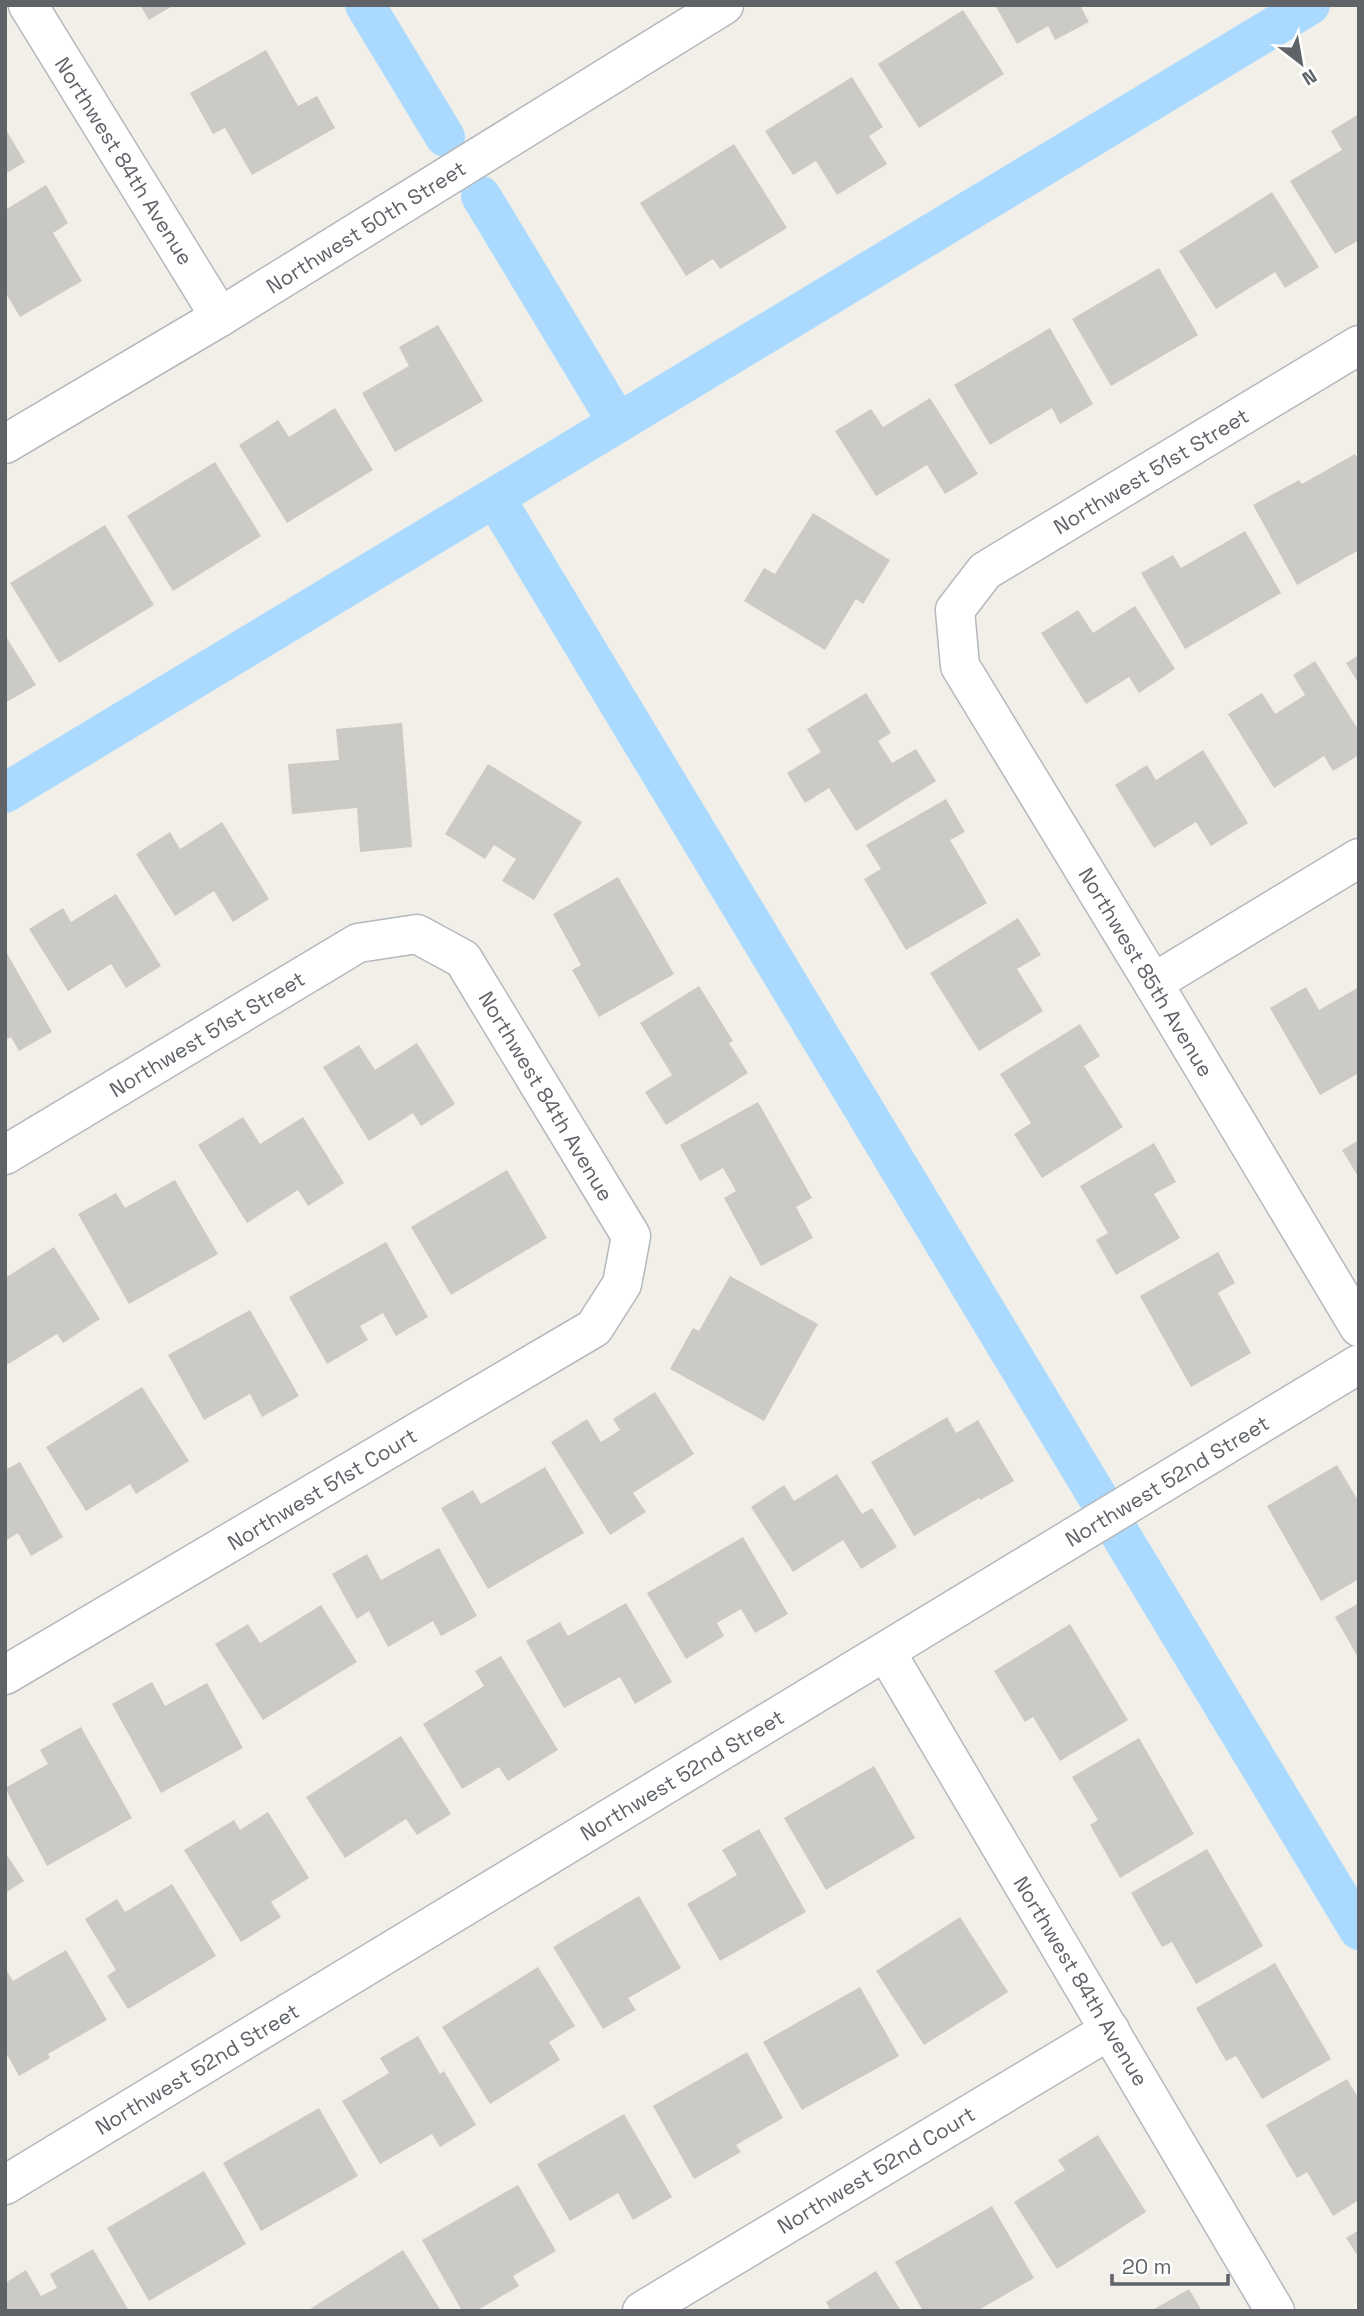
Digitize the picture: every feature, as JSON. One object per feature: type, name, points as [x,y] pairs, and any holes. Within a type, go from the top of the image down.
[{"type":"street","name":"Northwest 84th Avenue","points":[[28,5],[220,317]]},
{"type":"street","name":"Northwest 50th Street","points":[[5,444],[220,317],[724,5]]},
{"type":"street","name":"Northwest 51st Street","points":[[955,610],[985,571],[1359,345]]},
{"type":"street","name":"Northwest 85th Avenue","points":[[955,610],[960,666],[1359,1327]]},
{"type":"street","points":[[1153,983],[1359,858]]},
{"type":"street","name":"Northwest 84th Avenue","points":[[417,934],[463,959],[631,1236],[622,1284]]},
{"type":"street","name":"Northwest 51st Street","points":[[5,1156],[358,943],[417,934]]},
{"type":"street","name":"Northwest 51st Court","points":[[5,1675],[594,1328],[622,1284]]},
{"type":"street","name":"Northwest 52nd Street","points":[[5,2185],[1359,1364]]},
{"type":"street","name":"Northwest 84th Avenue","points":[[886,1651],[1275,2311]]},
{"type":"street","name":"Northwest 52nd Court","points":[[642,2311],[1110,2030]]},
{"type":"building","points":[[140,5],[174,5],[149,20]]},
{"type":"building","points":[[995,5],[1080,5],[1089,22],[1055,40],[1048,26],[1017,44]]},
{"type":"building","points":[[963,10],[1004,74],[919,128],[878,64]]},
{"type":"building","points":[[266,50],[298,106],[317,96],[335,128],[252,175],[225,128],[213,134],[190,93]]},
{"type":"building","points":[[852,77],[883,127],[869,136],[887,164],[837,195],[816,161],[793,175],[765,131]]},
{"type":"building","points":[[1359,114],[1359,240],[1335,254],[1290,181],[1342,150],[1331,131]]},
{"type":"building","points":[[5,128],[25,162],[5,174]]},
{"type":"building","points":[[734,144],[787,228],[720,269],[713,259],[686,276],[640,203]]},
{"type":"building","points":[[46,185],[68,223],[53,233],[82,281],[20,317],[5,292],[5,210]]},
{"type":"building","points":[[1272,192],[1319,267],[1285,288],[1275,272],[1216,309],[1179,251]]},
{"type":"building","points":[[1159,268],[1198,335],[1111,386],[1072,319]]},
{"type":"building","points":[[438,325],[483,401],[395,452],[362,393],[409,366],[399,347]]},
{"type":"building","points":[[1050,328],[1093,404],[1060,424],[1052,408],[990,445],[954,385]]},
{"type":"building","points":[[930,398],[978,474],[945,494],[927,465],[876,496],[835,431],[871,409],[883,427]]},
{"type":"building","points":[[335,408],[373,470],[287,523],[239,445],[278,420],[289,437]]},
{"type":"building","points":[[1355,454],[1359,461],[1359,550],[1297,585],[1253,505],[1299,480],[1302,484]]},
{"type":"building","points":[[215,462],[261,536],[173,591],[127,516]]},
{"type":"building","points":[[813,513],[890,560],[863,604],[856,599],[825,650],[744,601],[764,568],[775,574]]},
{"type":"building","points":[[105,525],[154,605],[59,663],[10,583]]},
{"type":"building","points":[[1245,531],[1281,593],[1185,649],[1141,573],[1173,555],[1181,568]]},
{"type":"building","points":[[1135,606],[1175,669],[1139,693],[1129,677],[1086,704],[1041,633],[1078,610],[1093,633]]},
{"type":"building","points":[[5,635],[36,685],[5,703]]},
{"type":"building","points":[[1359,655],[1359,684],[1346,663]]},
{"type":"building","points":[[1315,661],[1359,731],[1359,755],[1333,771],[1324,756],[1274,788],[1228,714],[1262,693],[1275,714],[1305,695],[1293,675]]},
{"type":"building","points":[[866,693],[891,733],[878,741],[892,763],[916,749],[936,781],[856,831],[829,788],[805,803],[787,773],[821,752],[807,729]]},
{"type":"building","points":[[402,723],[412,847],[360,852],[357,808],[292,814],[288,764],[339,760],[336,729]]},
{"type":"building","points":[[1203,750],[1248,823],[1211,846],[1196,822],[1154,848],[1115,785],[1147,765],[1156,780]]},
{"type":"building","points":[[488,764],[582,822],[534,900],[502,881],[516,859],[494,845],[485,859],[445,834]]},
{"type":"building","points":[[946,799],[965,832],[950,840],[987,903],[906,950],[864,879],[881,869],[866,845]]},
{"type":"building","points":[[222,822],[269,899],[233,922],[214,891],[175,916],[136,854],[170,832],[180,849]]},
{"type":"building","points":[[618,877],[674,974],[599,1017],[572,970],[581,965],[553,914]]},
{"type":"building","points":[[116,894],[161,966],[126,988],[111,964],[68,991],[29,929],[63,908],[71,922]]},
{"type":"building","points":[[1018,918],[1041,955],[1017,969],[1043,1011],[979,1051],[930,973]]},
{"type":"building","points":[[5,950],[52,1032],[19,1051],[11,1037],[5,1040]]},
{"type":"building","points":[[699,986],[733,1041],[729,1043],[748,1073],[666,1125],[645,1092],[672,1075],[640,1023]]},
{"type":"building","points":[[1306,987],[1319,1010],[1359,987],[1359,1073],[1320,1095],[1270,1008]]},
{"type":"building","points":[[1080,1024],[1100,1056],[1084,1066],[1123,1127],[1042,1178],[1014,1134],[1031,1123],[1000,1074]]},
{"type":"building","points":[[417,1043],[455,1104],[421,1126],[413,1113],[369,1141],[323,1067],[359,1045],[375,1070]]},
{"type":"building","points":[[758,1102],[812,1198],[796,1207],[813,1238],[761,1266],[724,1198],[736,1191],[723,1168],[700,1181],[680,1145]]},
{"type":"building","points":[[243,1117],[260,1144],[303,1117],[344,1183],[308,1206],[298,1190],[247,1223],[198,1145]]},
{"type":"building","points":[[1359,1140],[1359,1178],[1342,1150]]},
{"type":"building","points":[[1154,1143],[1176,1182],[1154,1194],[1180,1238],[1116,1275],[1096,1240],[1108,1233],[1080,1186]]},
{"type":"building","points":[[507,1170],[547,1238],[451,1295],[411,1227]]},
{"type":"building","points":[[175,1180],[218,1254],[129,1304],[78,1214],[116,1193],[125,1208]]},
{"type":"building","points":[[386,1242],[428,1317],[396,1336],[383,1313],[360,1326],[368,1340],[327,1364],[289,1297]]},
{"type":"building","points":[[54,1247],[100,1319],[63,1343],[57,1334],[5,1366],[5,1278]]},
{"type":"building","points":[[1218,1252],[1235,1283],[1218,1293],[1251,1353],[1191,1387],[1140,1296]]},
{"type":"building","points":[[730,1276],[818,1324],[764,1421],[670,1369],[693,1328],[699,1331]]},
{"type":"building","points":[[250,1310],[299,1396],[262,1417],[250,1394],[204,1420],[168,1355]]},
{"type":"building","points":[[142,1387],[189,1461],[136,1494],[130,1484],[86,1511],[46,1447]]},
{"type":"building","points":[[655,1392],[694,1454],[633,1493],[646,1512],[610,1535],[551,1442],[587,1419],[601,1442],[620,1430],[613,1419]]},
{"type":"building","points":[[947,1417],[956,1433],[978,1420],[1014,1481],[914,1536],[871,1462]]},
{"type":"building","points":[[20,1462],[63,1537],[31,1556],[18,1533],[5,1541],[5,1470]]},
{"type":"building","points":[[1337,1465],[1359,1502],[1359,1579],[1321,1601],[1267,1506]]},
{"type":"building","points":[[545,1467],[584,1533],[488,1589],[441,1508],[473,1490],[481,1504]]},
{"type":"building","points":[[837,1474],[862,1514],[872,1508],[897,1547],[861,1569],[843,1540],[793,1572],[751,1507],[784,1485],[794,1501]]},
{"type":"building","points":[[743,1537],[788,1614],[755,1633],[741,1609],[717,1623],[724,1636],[686,1659],[647,1593]]},
{"type":"building","points":[[439,1548],[477,1616],[441,1636],[433,1621],[388,1647],[369,1611],[357,1619],[332,1574],[367,1554],[381,1580]]},
{"type":"building","points":[[626,1603],[672,1682],[635,1704],[620,1677],[564,1708],[526,1641],[560,1622],[568,1636]]},
{"type":"building","points":[[1359,1603],[1359,1659],[1335,1617]]},
{"type":"building","points":[[321,1605],[357,1662],[263,1720],[215,1644],[248,1624],[260,1643]]},
{"type":"building","points":[[1070,1624],[1128,1720],[1060,1761],[1033,1717],[1025,1722],[994,1671]]},
{"type":"building","points":[[501,1656],[558,1750],[508,1781],[499,1767],[462,1789],[423,1724],[484,1686],[475,1671]]},
{"type":"building","points":[[152,1682],[165,1706],[207,1683],[243,1748],[161,1793],[112,1704]]},
{"type":"building","points":[[81,1727],[132,1818],[47,1866],[5,1788],[48,1764],[40,1750]]},
{"type":"building","points":[[401,1736],[451,1814],[417,1835],[406,1819],[345,1858],[306,1797]]},
{"type":"building","points":[[1139,1738],[1194,1834],[1120,1878],[1090,1825],[1098,1820],[1072,1777]]},
{"type":"building","points":[[874,1766],[915,1838],[826,1890],[784,1818]]},
{"type":"building","points":[[268,1812],[309,1878],[271,1902],[281,1917],[241,1942],[184,1850],[234,1820],[240,1830]]},
{"type":"building","points":[[759,1829],[806,1912],[720,1961],[687,1904],[737,1875],[722,1850]]},
{"type":"building","points":[[1207,1849],[1263,1946],[1196,1984],[1172,1942],[1162,1947],[1131,1893]]},
{"type":"building","points":[[5,1852],[24,1881],[5,1893]]},
{"type":"building","points":[[172,1884],[216,1956],[128,2009],[107,1976],[116,1970],[85,1919],[117,1899],[125,1912]]},
{"type":"building","points":[[639,1896],[681,1968],[628,1998],[636,2010],[603,2029],[553,1947]]},
{"type":"building","points":[[960,1917],[1008,1992],[924,2045],[876,1971]]},
{"type":"building","points":[[66,1950],[107,2020],[48,2054],[50,2058],[19,2076],[5,2051],[5,1968],[13,1981]]},
{"type":"building","points":[[1275,1963],[1331,2059],[1262,2099],[1236,2056],[1226,2061],[1196,2008]]},
{"type":"building","points":[[538,1967],[575,2026],[549,2042],[560,2060],[490,2104],[442,2027]]},
{"type":"building","points":[[860,1987],[899,2056],[802,2110],[763,2042]]},
{"type":"building","points":[[418,2036],[440,2074],[444,2071],[476,2125],[440,2147],[432,2134],[380,2164],[342,2101],[389,2073],[380,2058]]},
{"type":"building","points":[[747,2052],[783,2118],[736,2145],[741,2152],[694,2179],[653,2106]]},
{"type":"building","points":[[1347,2079],[1359,2099],[1359,2200],[1333,2216],[1307,2172],[1297,2178],[1266,2125]]},
{"type":"building","points":[[319,2108],[358,2176],[261,2231],[223,2163]]},
{"type":"building","points":[[624,2114],[672,2197],[633,2220],[618,2193],[570,2221],[537,2164]]},
{"type":"building","points":[[1098,2135],[1146,2212],[1057,2269],[1014,2202],[1065,2170],[1058,2160]]},
{"type":"building","points":[[204,2171],[246,2244],[149,2301],[107,2228]]},
{"type":"building","points":[[518,2185],[556,2251],[513,2276],[519,2286],[476,2311],[462,2311],[422,2240]]},
{"type":"building","points":[[992,2206],[1034,2278],[977,2311],[923,2311],[895,2262]]},
{"type":"building","points":[[1359,2230],[1359,2258],[1346,2238]]},
{"type":"building","points":[[93,2249],[129,2311],[6,2311],[5,2283],[26,2270],[41,2296],[57,2288],[50,2274]]},
{"type":"building","points":[[403,2250],[441,2311],[307,2311]]},
{"type":"building","points":[[876,2271],[901,2311],[831,2311],[826,2302]]},
{"type":"building","points":[[1189,2289],[1202,2311],[1151,2311]]},
{"type":"waterway","points":[[365,5],[445,137]]},
{"type":"waterway","points":[[5,793],[1310,5]]},
{"type":"waterway","points":[[481,196],[618,423]]},
{"type":"waterway","points":[[495,498],[1359,1930]]}]
